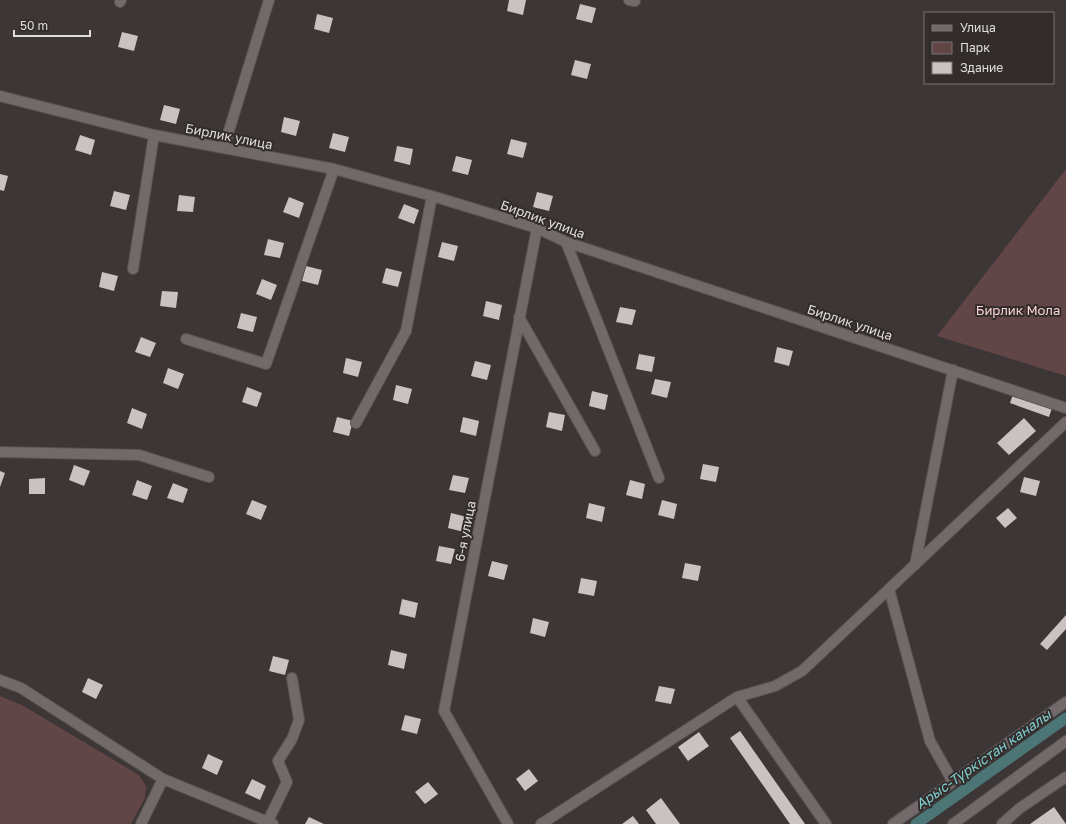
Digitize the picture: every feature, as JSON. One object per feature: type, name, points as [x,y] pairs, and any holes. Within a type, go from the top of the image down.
[{"type":"street","points":[[224,147],[270,0]]},
{"type":"street","name":"Бирлик улица","points":[[0,96],[154,135],[224,147],[334,170],[432,196],[536,228],[566,242],[1066,408]]},
{"type":"street","points":[[133,269],[154,135]]},
{"type":"street","points":[[186,339],[266,364],[334,170]]},
{"type":"street","points":[[356,423],[406,331],[432,196]]},
{"type":"street","name":"6-я улица","points":[[508,824],[444,711],[536,228]]},
{"type":"street","points":[[566,242],[659,478]]},
{"type":"street","points":[[519,317],[595,451]]},
{"type":"street","points":[[915,565],[953,370]]},
{"type":"street","points":[[540,824],[737,697],[775,686],[802,670],[1066,422]]},
{"type":"street","points":[[0,452],[139,455],[209,477]]},
{"type":"street","points":[[889,589],[930,741],[953,782]]},
{"type":"street","points":[[0,680],[21,688],[163,780],[271,823],[287,782],[278,761],[292,739],[299,720],[292,678]]},
{"type":"street","points":[[737,697],[826,824]]},
{"type":"street","points":[[893,824],[1066,702]]},
{"type":"street","points":[[953,824],[1066,740]]},
{"type":"street","points":[[1004,823],[1020,808],[1066,777]]},
{"type":"street","points":[[141,824],[163,780]]},
{"type":"green space","name":"Бирлик Мола","points":[[1066,169],[1066,376],[937,336]]},
{"type":"green space","points":[[0,696],[22,705],[139,775],[146,786],[145,798],[131,824],[0,824]]},
{"type":"building","points":[[509,0],[526,0],[523,15],[507,11]]},
{"type":"building","points":[[580,4],[596,8],[592,23],[576,19]]},
{"type":"building","points":[[317,14],[333,18],[329,33],[314,29]]},
{"type":"building","points":[[122,32],[138,36],[134,51],[118,47]]},
{"type":"building","points":[[575,60],[591,64],[587,79],[571,75]]},
{"type":"building","points":[[164,105],[180,109],[176,124],[160,120]]},
{"type":"building","points":[[284,117],[300,121],[296,136],[281,132]]},
{"type":"building","points":[[333,133],[349,137],[345,152],[329,148]]},
{"type":"building","points":[[80,135],[95,140],[91,155],[75,150]]},
{"type":"building","points":[[511,139],[527,143],[523,158],[507,154]]},
{"type":"building","points":[[397,146],[413,149],[410,165],[394,161]]},
{"type":"building","points":[[456,156],[472,160],[468,175],[452,171]]},
{"type":"building","points":[[0,174],[8,176],[4,191],[0,190]]},
{"type":"building","points":[[114,191],[130,195],[126,210],[110,206]]},
{"type":"building","points":[[537,192],[553,196],[549,211],[533,207]]},
{"type":"building","points":[[179,195],[195,197],[193,212],[177,211]]},
{"type":"building","points":[[289,197],[304,203],[299,218],[283,212]]},
{"type":"building","points":[[404,204],[419,210],[414,224],[398,218]]},
{"type":"building","points":[[268,239],[284,243],[280,258],[264,255]]},
{"type":"building","points":[[442,242],[458,246],[454,261],[438,257]]},
{"type":"building","points":[[306,266],[322,270],[318,285],[302,281]]},
{"type":"building","points":[[386,268],[402,272],[398,287],[382,283]]},
{"type":"building","points":[[102,272],[118,276],[114,291],[99,287]]},
{"type":"building","points":[[262,279],[277,285],[271,300],[256,294]]},
{"type":"building","points":[[162,291],[178,292],[176,308],[160,306]]},
{"type":"building","points":[[486,301],[502,305],[499,320],[483,316]]},
{"type":"building","points":[[620,307],[636,310],[632,325],[616,322]]},
{"type":"building","points":[[241,313],[257,317],[253,332],[237,328]]},
{"type":"building","points":[[141,337],[156,343],[150,357],[135,352]]},
{"type":"building","points":[[777,347],[793,351],[789,366],[774,362]]},
{"type":"building","points":[[639,354],[655,357],[652,372],[636,369]]},
{"type":"building","points":[[346,358],[362,362],[358,377],[343,373]]},
{"type":"building","points":[[475,361],[491,365],[487,380],[471,376]]},
{"type":"building","points":[[168,368],[184,374],[178,389],[163,383]]},
{"type":"building","points":[[655,379],[671,382],[667,398],[651,394]]},
{"type":"building","points":[[396,385],[412,389],[408,404],[393,400]]},
{"type":"building","points":[[247,387],[262,393],[257,407],[242,402]]},
{"type":"building","points":[[592,391],[608,395],[605,410],[589,406]]},
{"type":"building","points":[[1013,394],[1052,408],[1049,417],[1010,403]]},
{"type":"building","points":[[132,408],[147,414],[142,429],[127,423]]},
{"type":"building","points":[[549,412],[565,415],[562,431],[546,427]]},
{"type":"building","points":[[337,417],[353,421],[349,436],[333,432]]},
{"type":"building","points":[[463,417],[479,421],[476,436],[460,432]]},
{"type":"building","points":[[1024,418],[1036,431],[1009,455],[997,443]]},
{"type":"building","points":[[703,464],[719,467],[716,482],[700,479]]},
{"type":"building","points":[[74,465],[90,471],[84,486],[69,480]]},
{"type":"building","points":[[0,471],[5,473],[0,487]]},
{"type":"building","points":[[453,475],[469,478],[465,493],[449,490]]},
{"type":"building","points":[[1024,477],[1040,481],[1036,496],[1020,492]]},
{"type":"building","points":[[45,478],[45,494],[29,494],[29,479]]},
{"type":"building","points":[[137,480],[152,486],[147,500],[132,495]]},
{"type":"building","points":[[630,480],[645,484],[642,499],[626,495]]},
{"type":"building","points":[[173,483],[188,489],[183,503],[167,498]]},
{"type":"building","points":[[252,500],[267,506],[261,520],[246,514]]},
{"type":"building","points":[[662,500],[677,504],[674,519],[658,515]]},
{"type":"building","points":[[589,503],[605,507],[602,522],[586,518]]},
{"type":"building","points":[[1008,508],[1017,518],[1005,528],[996,518]]},
{"type":"building","points":[[451,513],[467,517],[464,532],[448,528]]},
{"type":"building","points":[[439,546],[455,549],[451,564],[436,561]]},
{"type":"building","points":[[492,561],[508,565],[504,580],[488,576]]},
{"type":"building","points":[[685,563],[701,566],[698,581],[682,578]]},
{"type":"building","points":[[581,578],[597,581],[594,596],[578,593]]},
{"type":"building","points":[[402,599],[418,603],[415,618],[399,614]]},
{"type":"building","points":[[1066,615],[1066,629],[1047,650],[1040,644]]},
{"type":"building","points":[[533,618],[549,622],[545,637],[530,633]]},
{"type":"building","points":[[391,650],[407,654],[404,669],[388,665]]},
{"type":"building","points":[[273,656],[289,660],[285,675],[269,671]]},
{"type":"building","points":[[88,678],[103,685],[96,699],[82,692]]},
{"type":"building","points":[[659,686],[675,689],[671,704],[655,701]]},
{"type":"building","points":[[405,715],[421,719],[417,734],[401,730]]},
{"type":"building","points":[[740,731],[805,824],[790,824],[730,738]]},
{"type":"building","points":[[699,732],[709,746],[688,761],[678,747]]},
{"type":"building","points":[[208,754],[223,761],[217,775],[202,768]]},
{"type":"building","points":[[529,769],[538,781],[525,791],[516,779]]},
{"type":"building","points":[[252,779],[266,786],[260,800],[245,793]]},
{"type":"building","points":[[428,782],[438,794],[425,804],[415,792]]},
{"type":"building","points":[[661,798],[680,824],[656,824],[646,810]]},
{"type":"building","points":[[1054,807],[1066,824],[1030,824]]},
{"type":"building","points":[[633,816],[639,824],[622,824]]},
{"type":"building","points":[[309,817],[324,824],[305,824]]},
{"type":"waterway","name":"Арыс-Түркістан каналы","points":[[916,824],[1066,718]]}]
